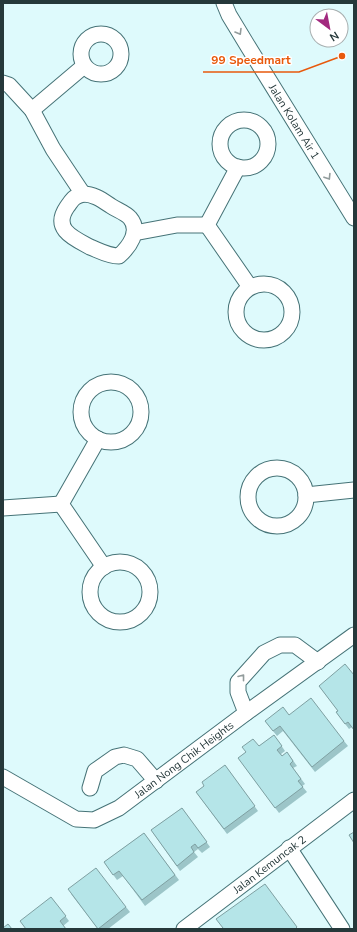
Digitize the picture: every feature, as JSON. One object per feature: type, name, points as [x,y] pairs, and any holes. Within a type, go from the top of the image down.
[{"type":"street","name":"Jalan Kolam Air 1","points":[[224,3],[229,15],[245,42],[354,218]]},
{"type":"street","points":[[32,110],[84,66]]},
{"type":"street","points":[[3,83],[9,85],[32,110],[54,149],[83,194]]},
{"type":"street","points":[[207,225],[238,167]]},
{"type":"street","points":[[83,194],[91,194],[129,217],[134,225],[134,233],[128,247],[119,256],[111,256],[72,237],[65,231],[61,223],[62,213],[74,197],[83,194]]},
{"type":"street","points":[[134,233],[177,225],[207,225]]},
{"type":"street","points":[[207,225],[250,287]]},
{"type":"street","points":[[61,504],[98,439]]},
{"type":"street","points":[[306,495],[354,490]]},
{"type":"street","points":[[3,508],[61,504]]},
{"type":"street","points":[[61,504],[104,567]]},
{"type":"street","points":[[123,562],[132,564],[140,569],[146,577],[150,586],[151,595],[143,613],[135,619],[125,622],[115,622],[105,619],[97,612],[92,603],[90,593],[91,583],[96,574],[104,567],[113,563],[123,562]]},
{"type":"street","name":"Jalan Nong Chik Heights","points":[[3,777],[76,819],[94,820],[119,808],[246,713],[354,635]]},
{"type":"street","points":[[246,713],[238,692],[238,682],[264,653],[280,645],[295,645],[318,662]]},
{"type":"street","points":[[90,788],[95,771],[115,757],[124,755],[137,759],[156,781]]},
{"type":"street","name":"Jalan Kemuncak 2","points":[[184,929],[354,800]]},
{"type":"street","points":[[289,848],[342,929]]},
{"type":"building","points":[[345,664],[354,675],[354,730],[348,722],[345,724],[336,712],[338,711],[319,686]]},
{"type":"building","points":[[311,698],[344,741],[312,767],[280,726],[273,731],[265,721],[283,707],[289,715]]},
{"type":"building","points":[[274,735],[282,746],[277,750],[282,756],[287,752],[293,761],[290,764],[301,779],[298,781],[303,787],[275,808],[238,758],[246,752],[242,747],[253,739],[259,746]]},
{"type":"building","points":[[225,765],[255,806],[224,829],[196,792],[204,786],[202,782]]},
{"type":"building","points":[[182,808],[207,842],[198,848],[195,844],[191,847],[194,852],[177,866],[151,830]]},
{"type":"building","points":[[354,832],[354,843],[349,835]]},
{"type":"building","points":[[144,833],[175,875],[142,900],[119,871],[113,875],[104,862]]},
{"type":"building","points":[[96,868],[126,907],[98,929],[68,889]]},
{"type":"building","points":[[265,884],[297,927],[295,929],[221,929],[223,928],[216,919]]},
{"type":"building","points":[[51,897],[66,916],[60,921],[66,929],[26,929],[20,921]]},
{"type":"building","points":[[8,924],[12,929],[3,929],[3,928]]},
{"type":"place","name":"99 Speedmart","points":[[342,56]]}]
